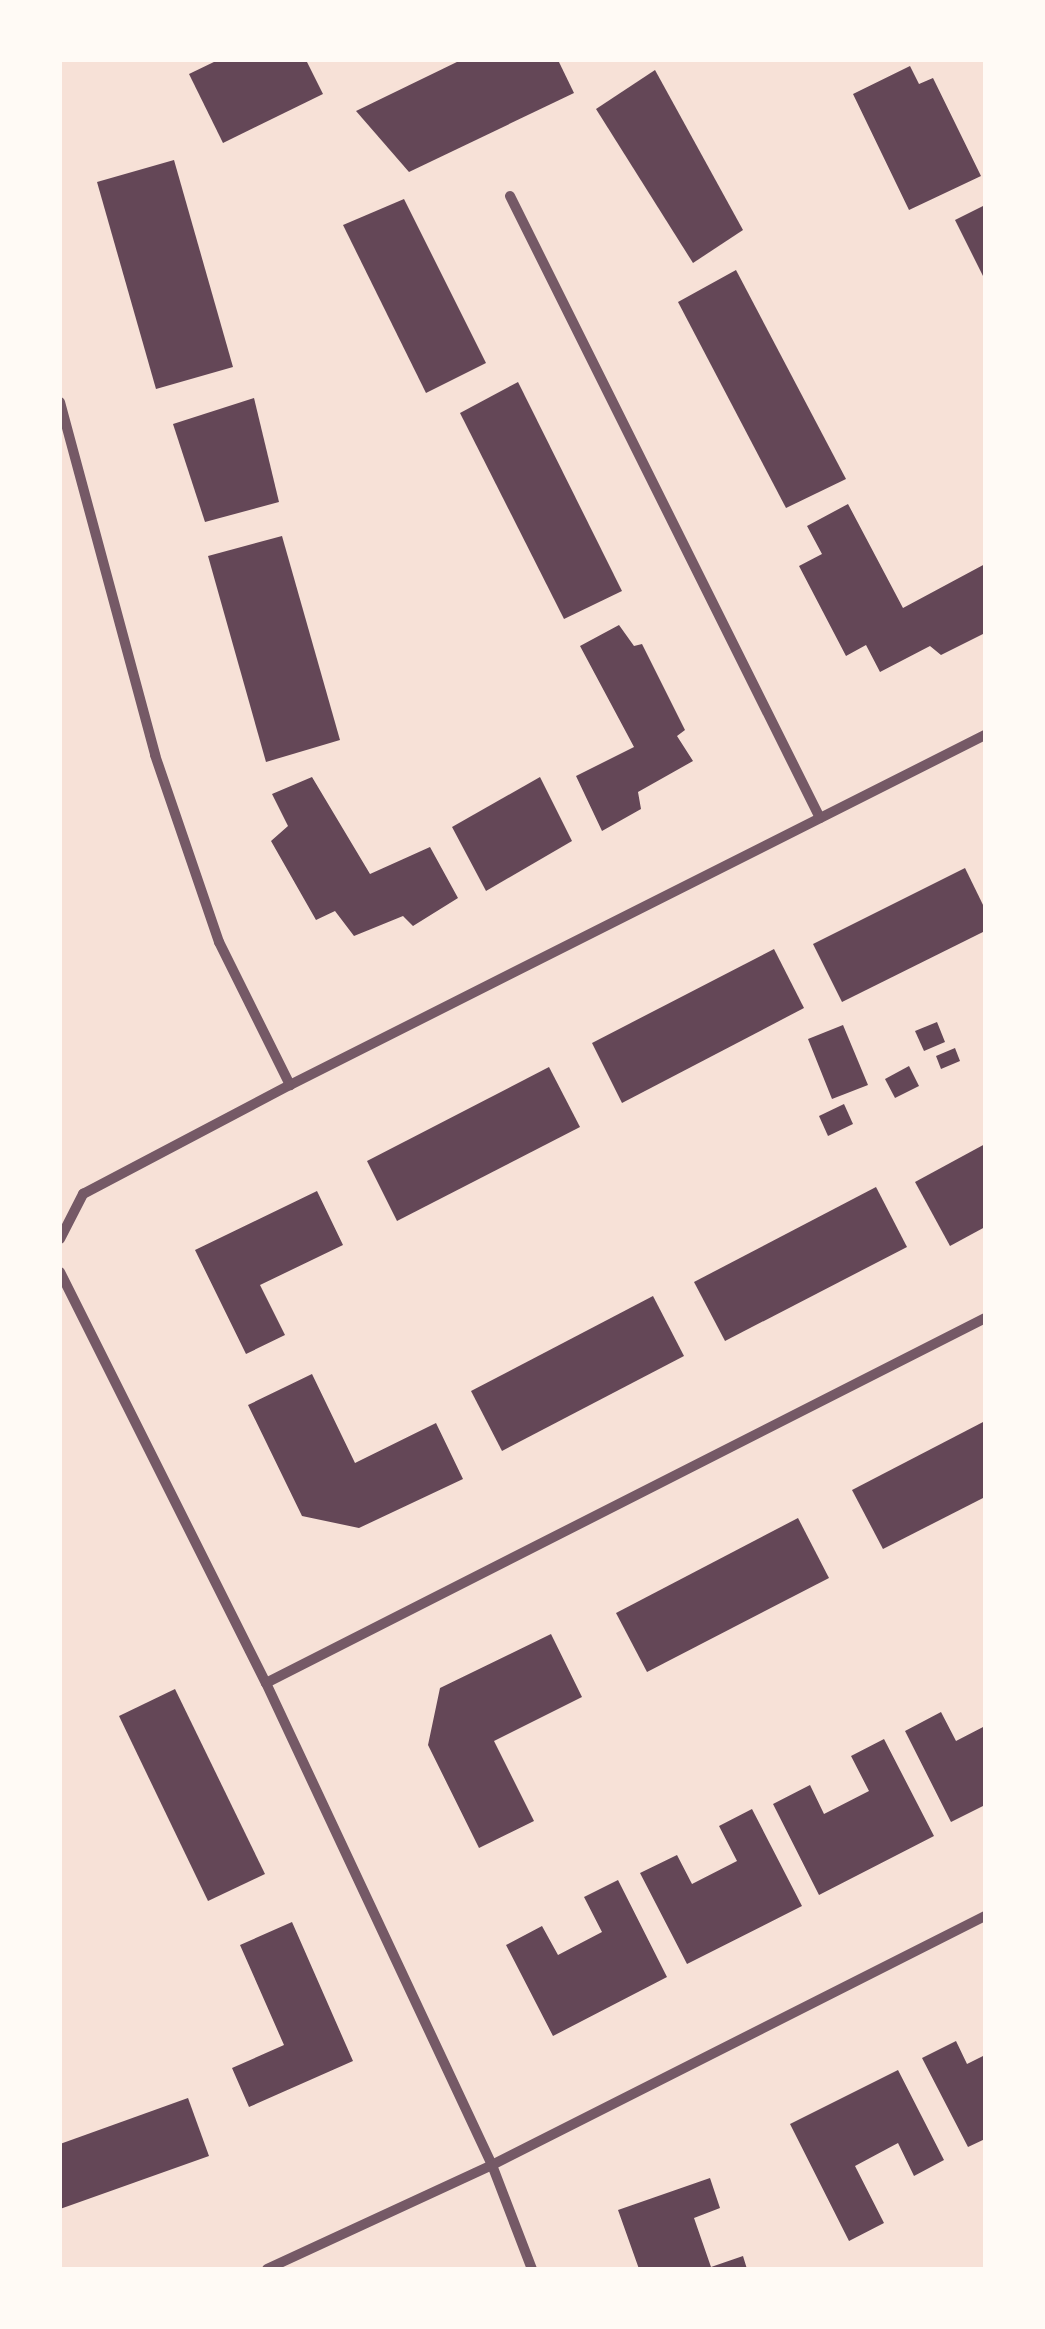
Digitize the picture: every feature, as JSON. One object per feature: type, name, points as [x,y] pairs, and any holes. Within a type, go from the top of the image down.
[{"type":"street","points":[[510,196],[820,818]]},
{"type":"street","points":[[60,402],[155,755],[219,942],[290,1084]]},
{"type":"street","points":[[60,1239],[83,1194],[290,1084],[985,735]]},
{"type":"street","points":[[60,1272],[266,1683],[492,2166],[532,2269]]},
{"type":"street","points":[[266,1683],[985,1318]]},
{"type":"street","points":[[267,2269],[492,2166],[985,1916]]},
{"type":"building","points":[[218,60],[306,60],[323,94],[223,143],[189,74]]},
{"type":"building","points":[[461,60],[558,60],[574,93],[409,172],[356,111]]},
{"type":"building","points":[[910,66],[919,84],[933,78],[981,176],[909,210],[853,94]]},
{"type":"building","points":[[655,70],[743,230],[693,263],[596,109]]},
{"type":"building","points":[[174,160],[233,367],[156,389],[97,182]]},
{"type":"building","points":[[404,199],[486,363],[426,393],[343,225]]},
{"type":"building","points":[[985,205],[985,280],[955,220]]},
{"type":"building","points":[[736,270],[846,479],[786,508],[678,302]]},
{"type":"building","points":[[518,382],[622,591],[564,619],[460,413]]},
{"type":"building","points":[[254,398],[279,502],[205,522],[173,424]]},
{"type":"building","points":[[848,504],[903,608],[985,564],[985,633],[941,655],[930,646],[880,672],[866,645],[846,656],[799,566],[822,554],[807,526]]},
{"type":"building","points":[[282,536],[340,740],[266,762],[208,556]]},
{"type":"building","points":[[619,625],[634,646],[642,644],[685,730],[677,736],[693,761],[638,792],[641,809],[602,831],[576,776],[634,747],[580,646]]},
{"type":"building","points":[[312,777],[370,874],[430,847],[458,898],[413,926],[403,916],[354,936],[335,911],[316,920],[271,841],[288,826],[272,794]]},
{"type":"building","points":[[540,777],[572,841],[486,891],[452,827]]},
{"type":"building","points":[[965,868],[985,909],[985,931],[842,1002],[813,944]]},
{"type":"building","points":[[774,949],[804,1008],[622,1103],[592,1043]]},
{"type":"building","points":[[937,1022],[945,1042],[924,1051],[915,1031]]},
{"type":"building","points":[[843,1025],[868,1085],[832,1099],[808,1039]]},
{"type":"building","points":[[955,1048],[960,1061],[941,1069],[936,1056]]},
{"type":"building","points":[[909,1066],[919,1086],[895,1098],[885,1079]]},
{"type":"building","points":[[549,1067],[580,1127],[397,1221],[367,1161]]},
{"type":"building","points":[[844,1104],[853,1124],[828,1136],[819,1116]]},
{"type":"building","points":[[985,1144],[985,1227],[950,1246],[915,1182]]},
{"type":"building","points":[[876,1187],[907,1247],[725,1341],[694,1282]]},
{"type":"building","points":[[317,1191],[343,1245],[260,1285],[285,1335],[246,1354],[195,1250]]},
{"type":"building","points":[[653,1296],[684,1356],[502,1451],[471,1391]]},
{"type":"building","points":[[312,1374],[355,1463],[436,1423],[463,1479],[359,1528],[302,1516],[248,1405]]},
{"type":"building","points":[[985,1421],[985,1497],[883,1549],[852,1490]]},
{"type":"building","points":[[798,1518],[829,1578],[647,1672],[616,1613]]},
{"type":"building","points":[[551,1634],[582,1697],[494,1741],[534,1821],[479,1848],[428,1745],[440,1688]]},
{"type":"building","points":[[175,1689],[265,1874],[208,1901],[119,1716]]},
{"type":"building","points":[[941,1712],[956,1741],[985,1726],[985,1805],[951,1822],[905,1731]]},
{"type":"building","points":[[884,1739],[934,1836],[819,1895],[773,1804],[810,1785],[824,1814],[869,1791],[851,1756]]},
{"type":"building","points":[[752,1809],[802,1906],[687,1964],[640,1873],[677,1855],[692,1884],[737,1861],[719,1826]]},
{"type":"building","points":[[618,1880],[667,1977],[553,2036],[506,1945],[542,1926],[558,1955],[602,1932],[584,1897]]},
{"type":"building","points":[[292,1922],[353,2061],[249,2107],[232,2068],[284,2045],[240,1945]]},
{"type":"building","points":[[956,2041],[967,2064],[985,2055],[985,2139],[968,2147],[922,2058]]},
{"type":"building","points":[[898,2070],[944,2160],[914,2176],[898,2143],[855,2166],[884,2223],[849,2241],[790,2124]]},
{"type":"building","points":[[188,2098],[209,2156],[60,2209],[60,2144]]},
{"type":"building","points":[[710,2178],[720,2208],[694,2218],[711,2267],[743,2256],[747,2269],[639,2269],[618,2210]]}]
